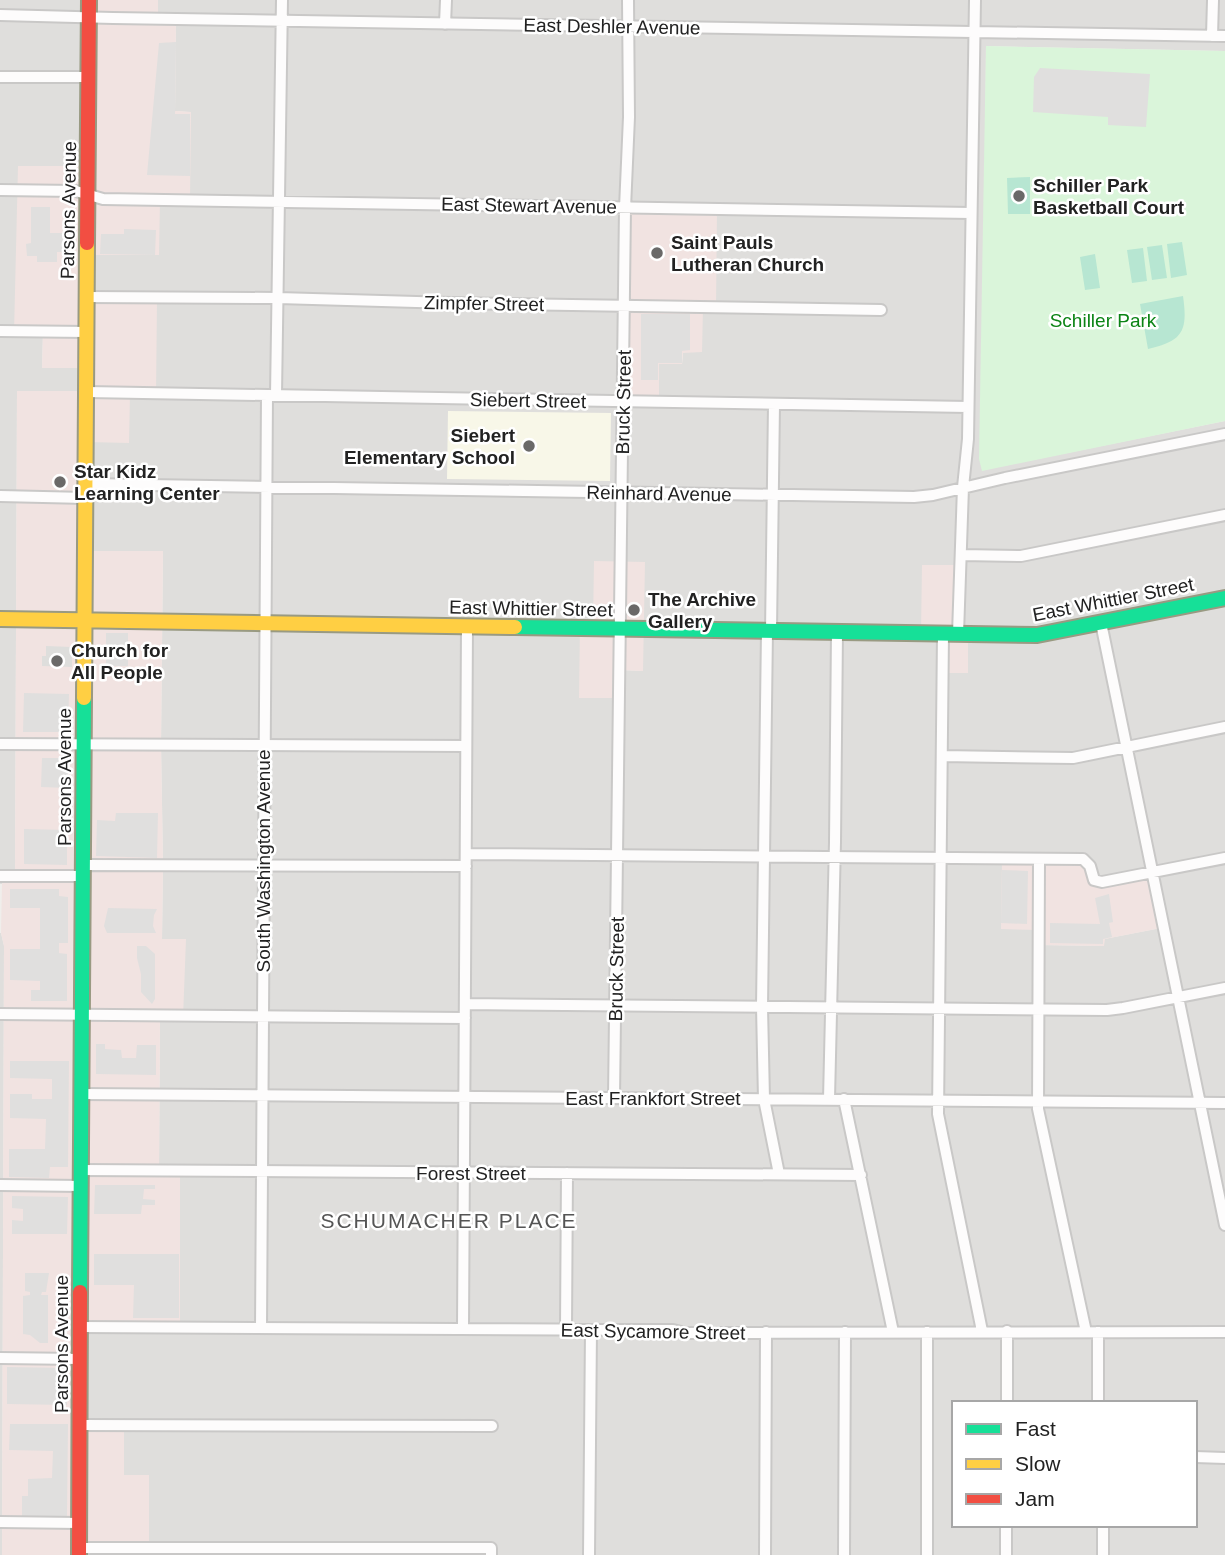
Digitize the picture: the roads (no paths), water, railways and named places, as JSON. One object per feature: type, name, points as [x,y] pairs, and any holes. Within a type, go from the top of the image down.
[{"type":"main road","name":"Parsons Avenue","points":[[79,1552],[89,0]]},
{"type":"main road","name":"East Whittier Street","points":[[0,619],[1037,635],[1225,598]]},
{"type":"street","name":"South Washington Avenue","points":[[261,1328],[266,487],[278,298],[282,0]]},
{"type":"street","points":[[445,24],[446,0]]},
{"type":"street","name":"Bruck Street","points":[[614,1098],[625,208],[629,117],[628,0]]},
{"type":"street","points":[[975,0],[968,439],[961,555],[951,634],[942,756],[938,1114],[982,1331]]},
{"type":"street","points":[[1212,36],[1213,0]]},
{"type":"street","name":"East Deshler Avenue","points":[[0,15],[1225,36]]},
{"type":"street","points":[[0,77],[88,78]]},
{"type":"street","name":"East Stewart Avenue","points":[[0,190],[76,191],[103,199],[971,212]]},
{"type":"street","name":"Zimpfer Street","points":[[86,296],[881,310]]},
{"type":"street","points":[[0,331],[87,332]]},
{"type":"street","name":"Siebert Street","points":[[87,392],[968,407]]},
{"type":"street","points":[[774,404],[762,1007],[764,1099],[779,1174]]},
{"type":"street","name":"Reinhard Avenue","points":[[0,496],[266,487],[914,497],[1225,434]]},
{"type":"street","points":[[961,555],[1021,556],[1225,515]]},
{"type":"street","points":[[1101,623],[1225,1225]]},
{"type":"street","points":[[463,1329],[467,626]]},
{"type":"street","points":[[829,1099],[837,632]]},
{"type":"street","points":[[942,756],[1073,758],[1225,727]]},
{"type":"street","points":[[0,744],[466,746]]},
{"type":"street","points":[[0,876],[83,871],[617,855],[1083,859],[1090,866],[1094,880],[1102,882],[1225,858]]},
{"type":"street","points":[[1039,859],[1040,1122],[1086,1332]]},
{"type":"street","points":[[465,1004],[1113,1010],[1225,988]]},
{"type":"street","points":[[0,1014],[465,1018]]},
{"type":"street","name":"East Frankfort Street","points":[[82,1094],[1225,1103]]},
{"type":"street","points":[[844,1099],[892,1332]]},
{"type":"street","name":"Forest Street","points":[[81,1170],[861,1175]]},
{"type":"street","points":[[566,1329],[567,1173]]},
{"type":"street","points":[[0,1185],[81,1186]]},
{"type":"street","name":"East Sycamore Street","points":[[80,1327],[673,1330],[685,1333],[1225,1332]]},
{"type":"street","points":[[589,1555],[591,1330]]},
{"type":"street","points":[[1007,1331],[1007,1401]]},
{"type":"street","points":[[765,1555],[766,1332]]},
{"type":"street","points":[[844,1555],[845,1332]]},
{"type":"street","points":[[926,1555],[928,1332]]},
{"type":"street","points":[[1098,1332],[1098,1401]]},
{"type":"street","points":[[0,1358],[80,1359]]},
{"type":"street","points":[[80,1425],[492,1426]]},
{"type":"street","points":[[1197,1457],[1225,1458]]},
{"type":"street","points":[[0,1522],[79,1523]]},
{"type":"street","points":[[1006,1527],[1006,1555]]},
{"type":"street","points":[[1103,1527],[1103,1555]]},
{"type":"street","points":[[79,1552],[491,1552]]},
{"type":"place","name":"Schiller Park Basketball Court","points":[[1019,196]]},
{"type":"place","name":"Saint Pauls Lutheran Church","points":[[657,253]]},
{"type":"place","name":"Siebert Elementary School","points":[[529,446]]},
{"type":"place","name":"Star Kidz Learning Center","points":[[60,482]]},
{"type":"place","name":"The Archive Gallery","points":[[634,610]]},
{"type":"place","name":"Church for All People","points":[[57,661]]},
{"type":"district","name":"SCHUMACHER PLACE","points":[[449,1221]]},
{"type":"park label","name":"Schiller Park","points":[[1103,320]]}]
